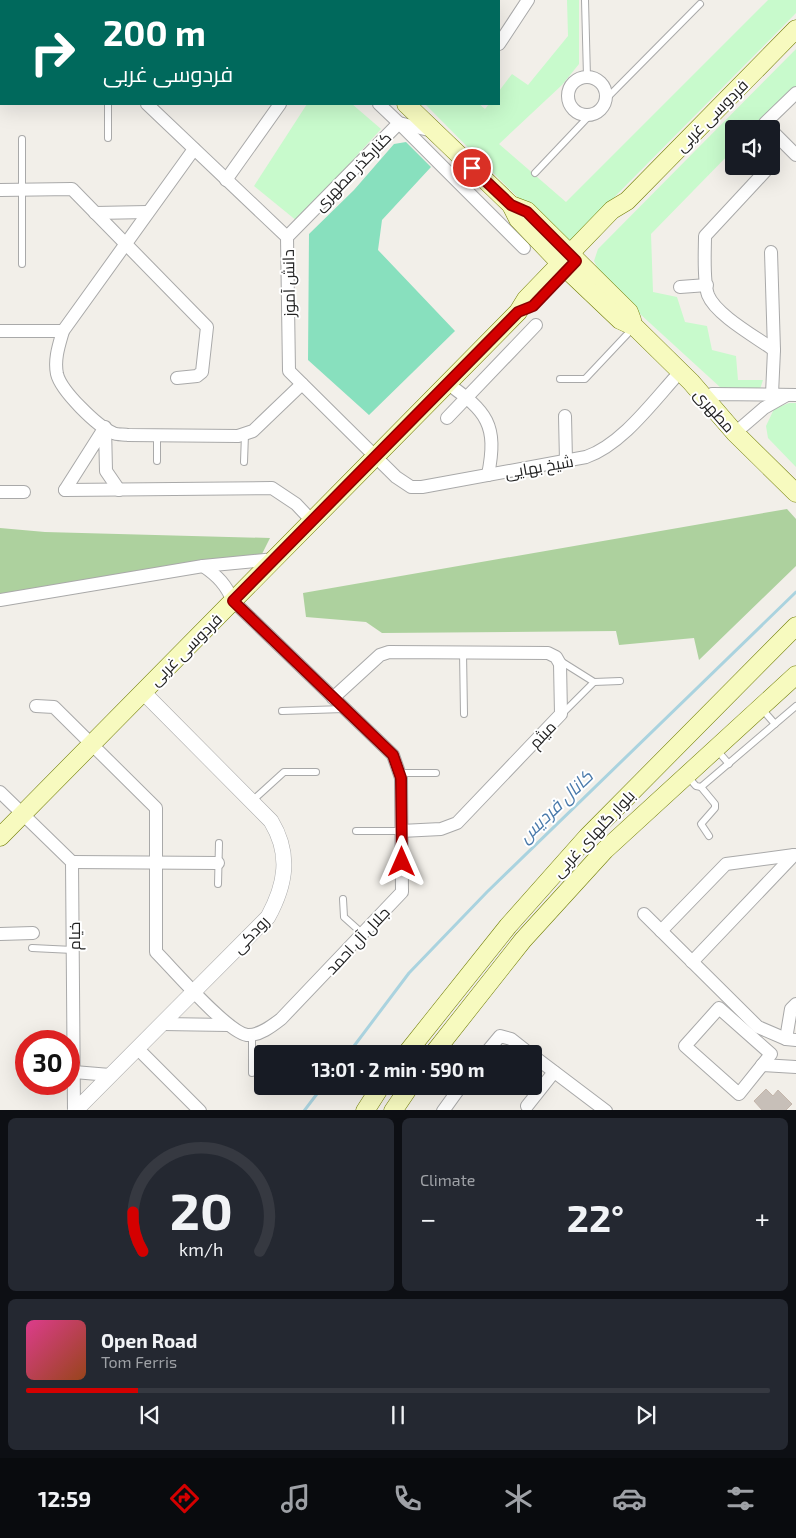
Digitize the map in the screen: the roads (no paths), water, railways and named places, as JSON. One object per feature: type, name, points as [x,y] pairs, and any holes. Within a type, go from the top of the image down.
[{"type":"main road","name":"فردوسی غربی","points":[[0,837],[518,312],[526,299],[568,262],[612,210],[627,201],[796,29]]},
{"type":"main road","name":"مطهری","points":[[407,105],[511,205],[518,219],[568,262],[620,320],[635,327],[708,397],[796,493]]},
{"type":"main road","points":[[739,430],[796,478]]},
{"type":"main road","name":"بلوار گلهای غربی","points":[[413,1045],[508,926],[587,837],[796,626]]},
{"type":"main road","name":"بلوار گلهای غربی","points":[[440,1045],[523,940],[605,850],[796,675]]},
{"type":"main road","points":[[365,1110],[375,1095]]},
{"type":"main road","points":[[393,1110],[404,1095]]},
{"type":"street","points":[[503,28],[528,0]]},
{"type":"street","points":[[587,77],[602,84],[605,100],[600,110],[590,115],[576,112],[569,101],[570,88],[574,82],[587,77]]},
{"type":"street","points":[[768,120],[796,93]]},
{"type":"street","name":"دانش آموز","points":[[149,105],[288,237],[290,370],[375,456]]},
{"type":"street","points":[[226,180],[279,105]]},
{"type":"street","points":[[380,105],[399,123],[433,131]]},
{"type":"street","name":"کنارگذر مطهری","points":[[288,237],[399,123],[524,248]]},
{"type":"street","points":[[780,138],[796,155]]},
{"type":"street","points":[[194,149],[63,332],[57,355],[57,375],[65,390],[113,433],[157,435],[238,436],[245,434],[253,431],[302,384]]},
{"type":"street","points":[[762,175],[705,236],[707,285],[708,294],[720,311],[774,350]]},
{"type":"street","points":[[0,190],[72,189],[207,328],[205,365],[202,372],[197,376],[177,378]]},
{"type":"street","points":[[95,213],[148,212]]},
{"type":"street","points":[[771,252],[774,350],[772,394]]},
{"type":"street","points":[[680,287],[707,285]]},
{"type":"street","points":[[447,418],[536,325]]},
{"type":"street","points":[[0,331],[63,332]]},
{"type":"street","name":"شیخ بهایی","points":[[375,456],[396,477],[411,487],[422,488],[566,461],[600,452],[616,442],[686,377]]},
{"type":"street","points":[[447,383],[467,398],[482,413],[490,426],[492,453],[488,475]]},
{"type":"street","points":[[708,397],[791,395]]},
{"type":"street","points":[[739,430],[768,405],[791,395]]},
{"type":"street","points":[[566,416],[566,461]]},
{"type":"street","points":[[105,427],[106,471],[119,490]]},
{"type":"street","points":[[105,427],[65,490],[272,488],[296,504],[312,521]]},
{"type":"street","points":[[0,492],[24,492]]},
{"type":"street","points":[[0,600],[203,566],[274,558]]},
{"type":"street","name":"جلال آل احمد","points":[[203,566],[217,575],[228,589],[233,601],[393,755],[400,773],[402,892],[282,1020],[271,1027],[252,1034]]},
{"type":"street","points":[[333,698],[380,655],[389,652],[548,652],[556,657]]},
{"type":"street","name":"میثم","points":[[401,831],[441,830],[457,823],[562,714],[560,664],[556,657]]},
{"type":"street","name":"رودکی","points":[[75,1110],[268,917],[283,883],[285,864],[283,847],[271,821],[143,692]]},
{"type":"street","points":[[36,706],[54,707],[156,808],[156,952],[228,1025],[246,1035],[252,1034]]},
{"type":"street","points":[[0,792],[72,862],[218,863]]},
{"type":"street","points":[[661,931],[726,864],[794,855],[692,962]]},
{"type":"street","name":"خیام","points":[[72,862],[74,1030]]},
{"type":"street","points":[[644,914],[758,1027],[791,1040],[791,1009],[796,1004]]},
{"type":"street","points":[[0,934],[34,933]]},
{"type":"street","points":[[719,1008],[771,1054],[762,1065],[739,1094],[685,1046],[719,1008]]},
{"type":"street","points":[[163,1024],[228,1025]]},
{"type":"street","points":[[492,1045],[500,1036],[511,1039],[518,1045]]},
{"type":"street","points":[[137,1048],[200,1110]]},
{"type":"street","points":[[542,1063],[603,1110]]},
{"type":"street","points":[[762,1065],[796,1067]]},
{"type":"street","points":[[80,1072],[110,1075]]},
{"type":"street","points":[[527,1106],[554,1072]]},
{"type":"street","name":"خیام","points":[[75,1095],[75,1110]]},
{"type":"street","points":[[443,1110],[454,1095]]},
{"type":"lane","points":[[585,0],[587,77]]},
{"type":"lane","points":[[605,100],[700,4]]},
{"type":"lane","points":[[108,105],[108,138]]},
{"type":"lane","points":[[535,173],[590,115]]},
{"type":"lane","points":[[22,139],[22,264]]},
{"type":"lane","points":[[560,379],[585,379],[635,327]]},
{"type":"lane","points":[[244,462],[245,434]]},
{"type":"lane","points":[[157,435],[157,461]]},
{"type":"lane","points":[[463,652],[464,714]]},
{"type":"lane","points":[[556,657],[594,682],[620,681]]},
{"type":"lane","points":[[562,714],[594,682]]},
{"type":"lane","points":[[701,787],[796,706]]},
{"type":"lane","points":[[760,708],[775,724]]},
{"type":"lane","points":[[282,711],[345,709]]},
{"type":"lane","points":[[716,748],[729,764]]},
{"type":"lane","points":[[252,802],[284,772],[316,772]]},
{"type":"lane","points":[[400,773],[436,773]]},
{"type":"lane","points":[[686,775],[696,786],[701,787],[715,804],[715,808],[701,824],[709,836]]},
{"type":"lane","points":[[356,831],[401,831]]},
{"type":"lane","points":[[218,884],[219,843]]},
{"type":"lane","points":[[343,900],[344,916],[362,934]]},
{"type":"lane","points":[[32,948],[73,950]]},
{"type":"lane","points":[[252,1034],[252,1073]]},
{"type":"waterway","name":"کانال فردیس","points":[[355,1045],[409,973],[487,892],[796,592]]},
{"type":"waterway","name":"کانال فردیس","points":[[305,1110],[316,1095]]}]
